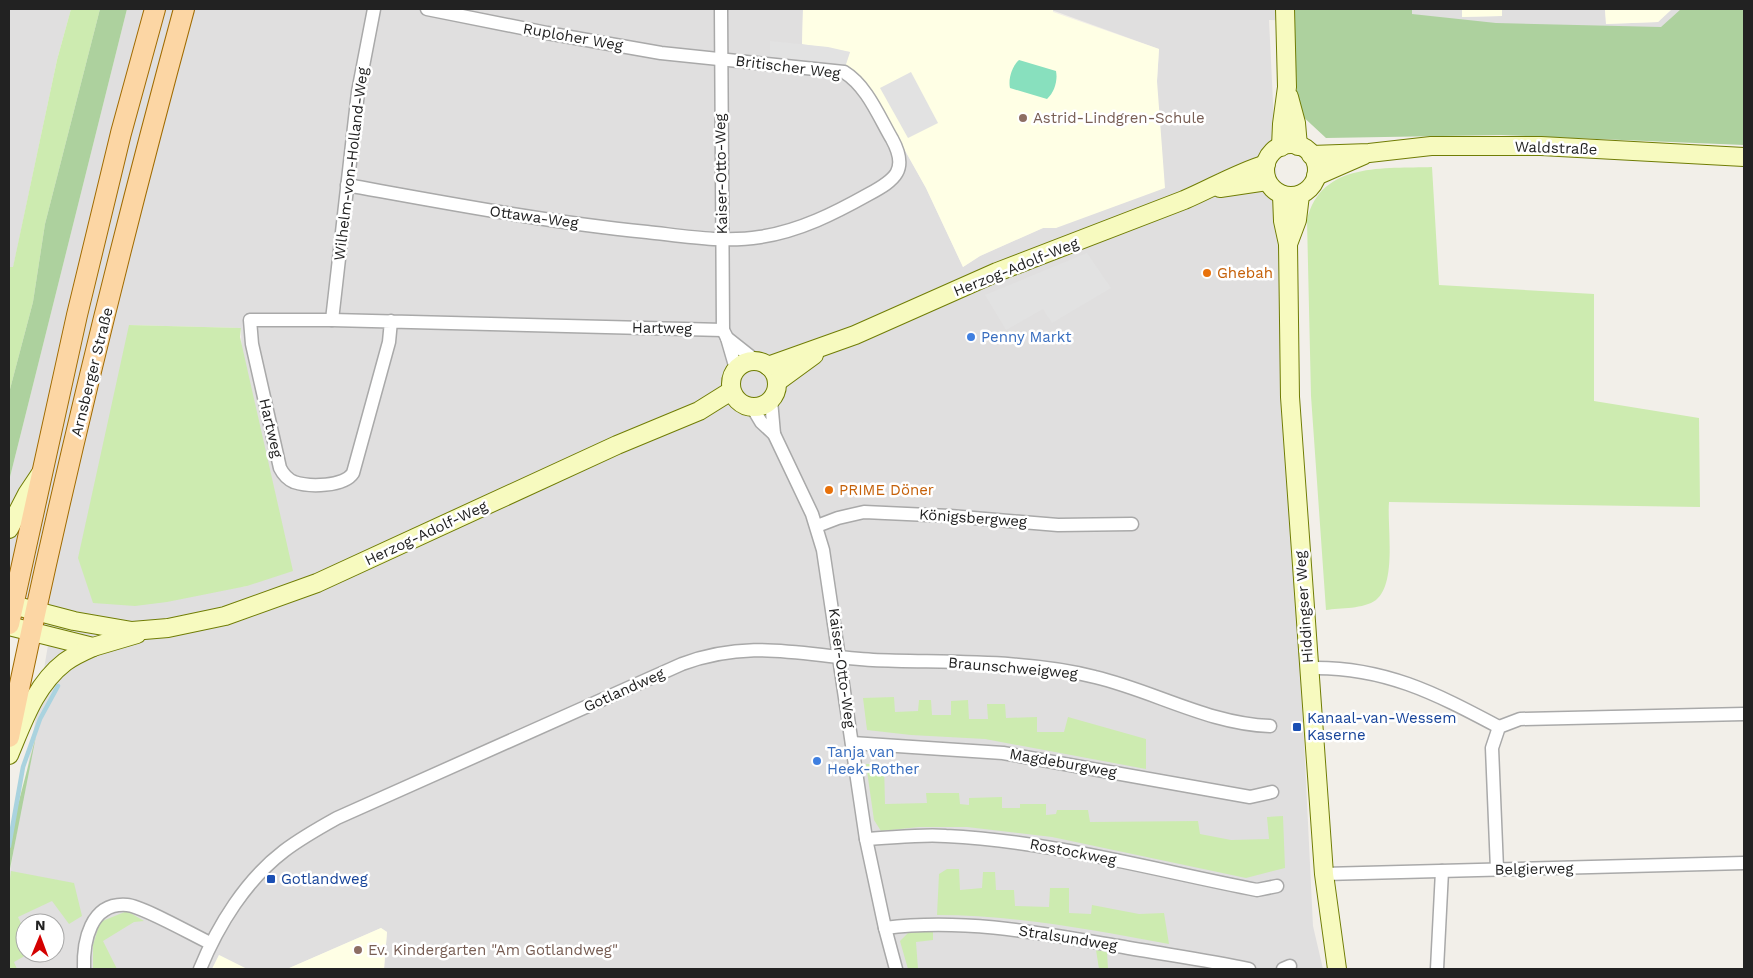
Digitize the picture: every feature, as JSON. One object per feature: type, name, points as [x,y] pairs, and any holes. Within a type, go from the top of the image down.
[{"type":"main road","name":"Arnsberger Straße","points":[[10,615],[118,143],[154,9]]},
{"type":"main road","name":"Arnsberger Straße","points":[[9,737],[31,632],[146,149],[184,9]]},
{"type":"main road","points":[[1285,9],[1287,87],[1296,123],[1297,149]]},
{"type":"main road","name":"Waldstraße","points":[[1297,149],[1369,153],[1410,147],[1541,146],[1744,157]]},
{"type":"main road","points":[[1297,149],[1315,162],[1316,176],[1313,184],[1300,195],[1282,195],[1273,189],[1267,173],[1269,156],[1297,149]]},
{"type":"main road","name":"Waldstraße","points":[[1316,176],[1369,153]]},
{"type":"main road","name":"Herzog-Adolf-Weg","points":[[736,369],[742,364],[767,370],[914,311],[997,272],[1212,188],[1242,171],[1267,173]]},
{"type":"main road","name":"Hiddingser Weg","points":[[1282,195],[1283,221],[1288,244],[1290,397],[1309,668],[1324,874],[1337,969]]},
{"type":"main road","name":"Hiddingser Weg","points":[[1288,244],[1297,220],[1300,195]]},
{"type":"main road","points":[[736,369],[730,383],[741,400]]},
{"type":"main road","points":[[767,370],[776,388],[771,400]]},
{"type":"main road","name":"Herzog-Adolf-Weg","points":[[9,755],[28,709],[45,681],[66,662],[93,647],[146,631],[208,621],[254,607],[317,583],[617,445],[699,411],[741,400],[765,404],[771,400]]},
{"type":"main road","points":[[9,529],[27,494],[42,473]]},
{"type":"main road","name":"Herzog-Adolf-Weg","points":[[10,615],[36,611],[102,627],[146,631]]},
{"type":"main road","points":[[10,615],[31,632],[93,647]]},
{"type":"street","name":"Wilhelm-von-Holland-Weg","points":[[332,320],[358,92],[374,9]]},
{"type":"street","name":"Ruploher Weg","points":[[427,9],[603,44],[661,53],[720,58]]},
{"type":"street","name":"Kaiser-Otto-Weg","points":[[721,9],[722,239],[725,334],[736,369]]},
{"type":"street","name":"Britischer Weg","points":[[720,58],[844,72],[853,77],[871,102],[898,150],[899,158],[899,170],[891,182],[825,218],[763,237],[722,239]]},
{"type":"street","name":"Ottawa-Weg","points":[[348,186],[477,209],[605,228],[722,239]]},
{"type":"street","name":"Hartweg","points":[[391,321],[389,342],[354,473],[340,483],[294,482],[288,479],[280,468],[252,344],[250,320],[391,321],[725,334]]},
{"type":"street","points":[[725,334],[767,370]]},
{"type":"street","name":"Kaiser-Otto-Weg","points":[[741,400],[774,434],[817,526],[827,571],[866,839],[896,969]]},
{"type":"street","name":"Kaiser-Otto-Weg","points":[[771,400],[774,434]]},
{"type":"street","name":"Königsbergweg","points":[[817,526],[864,512],[950,516],[1058,525],[1132,524]]},
{"type":"street","name":"Gotlandweg","points":[[200,969],[210,944],[240,896],[283,852],[337,818],[705,655],[722,651],[759,650],[808,652],[839,656]]},
{"type":"street","name":"Braunschweigweg","points":[[839,656],[1060,670],[1098,677],[1175,704],[1247,724],[1270,726]]},
{"type":"street","points":[[1309,668],[1338,667],[1412,684],[1438,694],[1499,727],[1520,719],[1744,714]]},
{"type":"street","points":[[1497,870],[1492,748],[1499,727]]},
{"type":"street","name":"Magdeburgweg","points":[[852,743],[979,750],[1250,797],[1272,792]]},
{"type":"street","name":"Rostockweg","points":[[866,839],[929,835],[988,839],[1055,848],[1257,890],[1277,886]]},
{"type":"street","name":"Belgierweg","points":[[1324,874],[1524,871],[1603,866],[1744,863]]},
{"type":"street","points":[[1437,969],[1442,871]]},
{"type":"street","points":[[84,969],[84,943],[89,929],[98,915],[118,905],[133,906],[210,944]]},
{"type":"street","name":"Stralsundweg","points":[[885,928],[934,924],[1000,928],[1191,956],[1249,969]]},
{"type":"shaded area","points":[[9,9],[71,9],[57,60],[13,268],[9,267]]},
{"type":"shaded area","points":[[127,9],[803,9],[802,44],[848,68],[870,88],[926,188],[963,267],[980,256],[1043,228],[1056,228],[1157,81],[1159,49],[1049,9],[1462,9],[1462,17],[1502,16],[1502,9],[1605,9],[1606,24],[1658,22],[1672,9],[1710,9],[1706,32],[1269,20],[1313,926],[1323,969],[384,969],[387,932],[381,928],[287,969],[247,969],[219,955],[212,969],[9,969],[9,878],[48,645],[9,637],[9,481]],"holes":[[[129,325],[241,328],[247,586],[232,588]]]},
{"type":"shaded area","name":"Astrid-Lindgren-Schule","points":[[803,9],[1053,9],[1053,12],[1159,49],[1157,81],[1165,188],[1056,228],[1043,228],[980,256],[963,267],[926,188],[870,88],[861,77],[845,67],[850,52],[802,44]]},
{"type":"shaded area","points":[[1462,9],[1502,9],[1502,16],[1462,17]]},
{"type":"shaded area","points":[[1605,9],[1672,9],[1658,22],[1606,24]]},
{"type":"shaded area","points":[[770,41],[828,47],[850,52],[845,67],[830,62],[770,57]]},
{"type":"shaded area","points":[[911,72],[938,123],[908,138],[880,88]]},
{"type":"shaded area","points":[[1087,253],[1111,288],[1052,323],[1043,309],[1006,330],[985,295]]},
{"type":"shaded area","name":"Ev. Kindergarten \"Am Gotlandweg\"","points":[[381,928],[387,932],[384,969],[287,969]]},
{"type":"shaded area","points":[[219,955],[247,969],[212,969]]},
{"type":"green space","points":[[71,9],[100,9],[45,224],[33,302],[9,393],[9,267],[13,267],[57,60]]},
{"type":"green space","points":[[100,9],[127,9],[9,481],[9,393],[33,302],[45,224]]},
{"type":"green space","points":[[1293,9],[1412,9],[1412,14],[1496,23],[1661,27],[1681,9],[1744,9],[1744,145],[1501,135],[1326,138],[1298,112]]},
{"type":"green space","points":[[1019,60],[1056,71],[1055,86],[1052,94],[1047,99],[1010,88],[1011,73]]},
{"type":"green space","points":[[1432,167],[1439,285],[1594,294],[1594,401],[1699,418],[1700,507],[1389,502],[1390,554],[1387,581],[1383,592],[1376,600],[1365,605],[1326,610],[1311,396],[1307,220],[1314,201],[1326,187],[1340,178],[1357,172],[1375,169]]},
{"type":"green space","points":[[129,325],[241,328],[240,337],[293,571],[247,586],[167,602],[135,606],[93,603],[78,558]]},
{"type":"green space","points":[[894,697],[895,712],[918,711],[919,700],[931,700],[932,715],[951,715],[951,701],[968,700],[969,719],[988,719],[987,704],[1005,704],[1006,718],[1037,717],[1037,732],[1064,732],[1068,717],[1146,739],[1146,769],[985,739],[911,735],[867,730],[863,698]]},
{"type":"green space","points":[[36,736],[10,869],[9,874],[9,839]]},
{"type":"green space","points":[[866,764],[884,764],[885,804],[927,803],[926,793],[959,793],[960,804],[969,805],[969,798],[1002,797],[1002,808],[1020,808],[1020,804],[1046,804],[1046,815],[1056,814],[1057,810],[1088,810],[1090,822],[1198,821],[1200,834],[1231,840],[1269,839],[1267,817],[1283,816],[1285,868],[1246,878],[1052,837],[967,827],[919,827],[881,831],[874,820]]},
{"type":"green space","points":[[947,869],[959,869],[960,890],[982,888],[983,872],[995,872],[996,890],[1014,890],[1015,906],[1049,907],[1050,888],[1069,888],[1069,913],[1091,914],[1092,905],[1139,914],[1164,913],[1169,944],[1025,920],[937,915],[939,874]]},
{"type":"green space","points":[[11,871],[74,883],[82,916],[69,924],[65,919],[65,913],[61,913],[52,901],[26,913],[15,913],[14,962],[17,969],[9,969],[9,887]]},
{"type":"green space","points":[[127,911],[144,921],[134,922],[103,941],[117,969],[93,969],[93,945],[100,922]]},
{"type":"green space","points":[[910,931],[933,931],[933,940],[916,942],[918,969],[908,969],[900,941]]},
{"type":"green space","points":[[1096,950],[1107,952],[1108,969],[1099,969]]},
{"type":"waterway","points":[[9,846],[23,767],[40,719],[58,686]]},
{"type":"place","name":"Astrid-Lindgren-Schule","points":[[1023,118]]},
{"type":"place","name":"Ghebah","points":[[1207,273]]},
{"type":"place","name":"Penny Markt","points":[[971,337]]},
{"type":"place","name":"PRIME Döner","points":[[829,490]]},
{"type":"place","name":"Kanaal-van-Wessem Kaserne","points":[[1297,727]]},
{"type":"place","name":"Tanja van Heek-Rother","points":[[817,761]]},
{"type":"place","name":"Gotlandweg","points":[[271,879]]},
{"type":"place","name":"Ev. Kindergarten \"Am Gotlandweg\"","points":[[358,950]]}]
